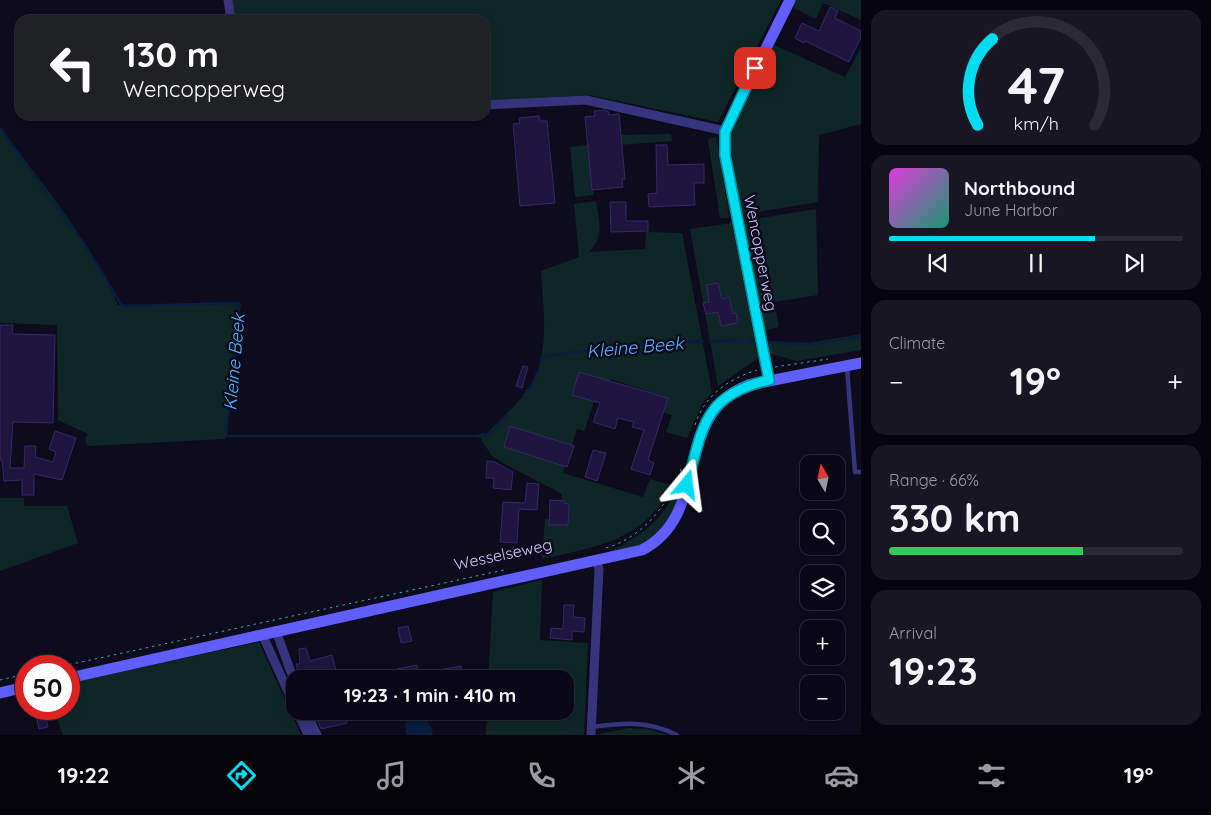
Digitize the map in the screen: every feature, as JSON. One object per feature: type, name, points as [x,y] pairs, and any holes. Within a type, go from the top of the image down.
[{"type":"main road","name":"Wencopperweg","points":[[769,380],[725,155],[725,132],[790,0]]},
{"type":"main road","name":"Wesselseweg","points":[[80,675],[642,550],[658,540],[667,531],[678,513],[702,433],[719,402],[737,389],[769,380],[861,363]]},
{"type":"main road","points":[[0,693],[15,690]]},
{"type":"street","points":[[228,0],[230,15]]},
{"type":"street","points":[[490,105],[586,100],[725,132]]},
{"type":"street","points":[[591,731],[598,569],[596,561]]},
{"type":"street","points":[[276,631],[290,670]]},
{"type":"street","points":[[262,634],[286,687]]},
{"type":"street","points":[[301,720],[308,735]]},
{"type":"street","points":[[310,720],[316,735]]},
{"type":"lane","points":[[847,366],[855,472],[861,472]]},
{"type":"lane","points":[[591,731],[624,723],[648,724],[678,735]]},
{"type":"path","points":[[693,431],[699,413],[713,393],[744,375],[767,368],[829,359]]},
{"type":"path","points":[[602,549],[632,536],[658,513],[671,494],[683,463]]},
{"type":"path","name":"Wesselseweg","points":[[80,662],[507,570]]},
{"type":"path","points":[[0,680],[15,677]]},
{"type":"green space","points":[[230,0],[781,0],[718,122],[589,95],[490,101],[490,15],[232,15]]},
{"type":"green space","points":[[791,0],[861,0],[861,20],[823,3],[816,19],[788,5]]},
{"type":"green space","points":[[774,45],[845,77],[861,48],[861,124],[819,135],[818,202],[739,215],[730,141],[731,126]]},
{"type":"green space","points":[[0,128],[65,213],[94,258],[118,305],[241,303],[225,439],[88,446],[85,439],[88,434],[58,420],[57,325],[0,323]]},
{"type":"green space","points":[[671,134],[672,141],[619,145],[618,135]]},
{"type":"green space","points":[[716,136],[729,218],[720,218],[708,140]]},
{"type":"green space","points":[[587,145],[594,195],[575,197],[570,147]]},
{"type":"green space","points":[[596,201],[600,229],[597,240],[589,252],[645,249],[646,232],[682,233],[712,392],[702,404],[687,438],[666,432],[672,415],[662,412],[666,397],[610,379],[605,394],[597,393],[584,431],[577,429],[563,473],[643,497],[650,479],[670,485],[661,504],[633,530],[599,545],[542,559],[545,519],[559,520],[562,494],[491,455],[478,434],[487,433],[509,411],[525,394],[536,375],[543,346],[544,331],[541,271],[579,257],[574,204]]},
{"type":"green space","points":[[816,209],[818,295],[774,302],[779,327],[763,331],[741,221]]},
{"type":"green space","points":[[732,223],[758,358],[718,386],[690,229]]},
{"type":"green space","points":[[861,334],[861,350],[797,361],[768,353],[765,341],[809,343]]},
{"type":"green space","points":[[687,465],[674,507],[656,537],[644,545],[600,556],[632,540],[655,521],[672,498]]},
{"type":"green space","points":[[0,498],[24,498],[24,506],[67,506],[78,543],[0,571]]},
{"type":"green space","points":[[542,580],[540,640],[588,643],[584,735],[486,735],[487,720],[574,720],[574,670],[489,670],[493,592]]},
{"type":"green space","points":[[259,642],[286,702],[286,720],[294,720],[301,735],[63,735],[58,720],[80,720],[80,681]]},
{"type":"green space","points":[[629,728],[646,729],[670,735],[594,735]]},
{"type":"water","points":[[406,720],[426,720],[433,735],[406,735]]},
{"type":"building","points":[[830,7],[838,11],[835,18],[861,31],[861,37],[849,62],[795,38],[802,23],[819,31]]},
{"type":"building","points":[[604,110],[609,112],[609,115],[619,114],[625,179],[622,179],[623,187],[592,190],[585,117],[595,116],[594,111]]},
{"type":"building","points":[[539,116],[540,121],[547,121],[555,203],[520,206],[513,124],[520,123],[519,118]]},
{"type":"building","points":[[656,145],[667,145],[668,165],[704,164],[704,183],[694,183],[695,205],[649,207],[648,194],[657,193]]},
{"type":"building","points":[[610,202],[626,202],[626,221],[648,221],[648,231],[611,232]]},
{"type":"building","points":[[718,283],[722,299],[729,297],[733,314],[736,313],[738,323],[721,326],[718,312],[706,314],[703,303],[709,302],[707,285]]},
{"type":"building","points":[[0,325],[13,325],[12,334],[55,335],[53,423],[13,422],[10,468],[24,468],[25,446],[36,446],[35,457],[53,462],[56,452],[49,449],[55,431],[76,438],[62,480],[34,474],[34,495],[22,495],[22,480],[4,481],[2,460],[0,460]]},
{"type":"building","points":[[523,366],[528,367],[522,388],[516,386]]},
{"type":"building","points":[[579,372],[668,398],[648,460],[654,463],[650,475],[631,469],[644,430],[632,427],[634,422],[618,418],[615,429],[593,422],[600,403],[572,395]]},
{"type":"building","points":[[510,426],[574,446],[567,467],[504,447]]},
{"type":"building","points":[[593,450],[606,453],[597,481],[585,477]]},
{"type":"building","points":[[487,461],[495,462],[513,472],[511,490],[493,488],[494,478],[486,478]]},
{"type":"building","points":[[527,483],[539,484],[537,510],[519,509],[517,543],[500,542],[503,502],[525,503]]},
{"type":"building","points":[[550,500],[565,501],[564,503],[569,504],[568,525],[549,525]]},
{"type":"building","points":[[564,605],[574,605],[573,617],[585,618],[584,632],[572,631],[572,640],[550,638],[551,628],[563,629]]},
{"type":"building","points":[[408,626],[412,641],[401,643],[398,628]]},
{"type":"building","points":[[306,648],[310,661],[332,655],[336,670],[298,670],[296,664],[300,664],[299,649]]},
{"type":"building","points":[[417,665],[418,670],[397,670]]},
{"type":"building","points":[[461,666],[462,670],[444,670]]},
{"type":"building","points":[[37,720],[46,720],[48,727],[39,729]]},
{"type":"building","points":[[318,720],[346,720],[347,723],[321,729]]},
{"type":"waterway","name":"Kleine Beek","points":[[0,128],[85,245],[122,306],[239,303],[227,436],[483,436],[491,432],[507,415]]},
{"type":"waterway","name":"Kleine Beek","points":[[768,342],[810,345],[861,336]]},
{"type":"waterway","name":"Kleine Beek","points":[[710,341],[743,340]]},
{"type":"waterway","name":"Kleine Beek","points":[[541,361],[541,357],[628,345],[703,341]]},
{"type":"waterway","name":"Kleine Beek","points":[[749,341],[756,341]]},
{"type":"waterway","name":"Kleine Beek","points":[[523,397],[534,381],[539,369]]},
{"type":"route","points":[[687,485],[707,420],[719,402],[737,389],[769,380],[725,155],[725,132],[755,68]]}]
